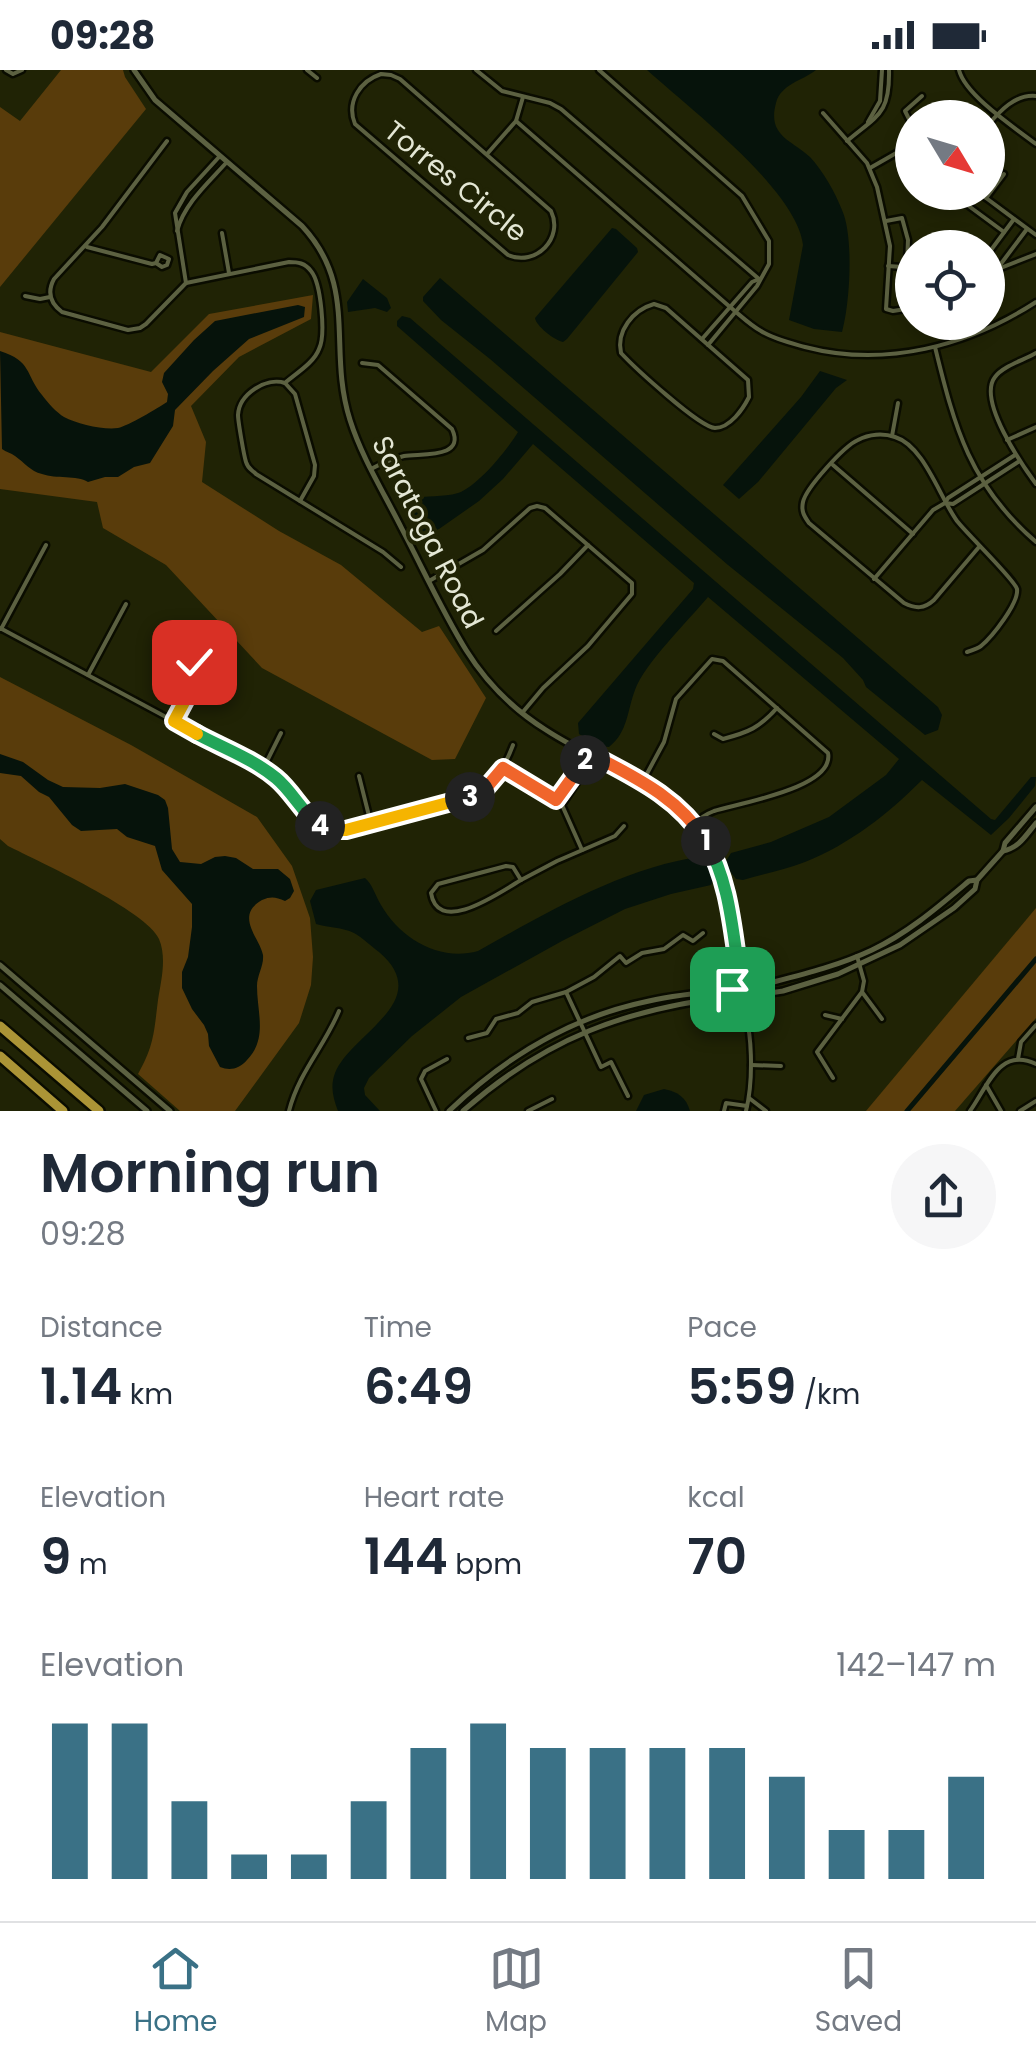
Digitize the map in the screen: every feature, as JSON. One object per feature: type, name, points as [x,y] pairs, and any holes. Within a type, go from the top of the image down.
[{"type":"highway","points":[[0,1026],[99,1111]]},
{"type":"highway","points":[[0,1056],[64,1111]]},
{"type":"street","points":[[6,70],[12,74],[22,70]]},
{"type":"street","name":"Saratoga Road","points":[[134,70],[154,100],[302,226],[326,258],[337,292],[340,369],[354,434],[458,636],[496,689],[522,713],[547,731],[643,781],[672,801],[694,824],[723,878],[744,983]]},
{"type":"street","points":[[307,70],[317,78]]},
{"type":"street","points":[[476,70],[502,91],[561,109],[760,279]]},
{"type":"street","points":[[599,70],[742,196],[770,240],[769,264],[758,286],[708,344]]},
{"type":"street","points":[[847,141],[868,122],[880,100],[882,70]]},
{"type":"street","points":[[868,122],[878,118],[887,103],[889,70]]},
{"type":"street","points":[[958,70],[970,90],[982,100]]},
{"type":"street","name":"Torres Circle","points":[[396,76],[487,154],[554,215],[554,234],[534,257],[524,260],[508,255],[355,124],[353,99],[371,78],[396,76]]},
{"type":"street","points":[[917,100],[922,96]]},
{"type":"street","points":[[1005,108],[1024,96],[1036,96]]},
{"type":"street","name":"Torres Circle","points":[[487,154],[516,121],[523,97]]},
{"type":"street","points":[[880,100],[887,103]]},
{"type":"street","points":[[823,113],[870,168],[890,246],[886,309],[895,310]]},
{"type":"street","points":[[1005,119],[1036,144]]},
{"type":"street","points":[[516,121],[730,307],[762,331],[795,344],[830,352],[883,355],[936,347],[992,326],[1036,302]]},
{"type":"street","points":[[166,141],[118,207],[54,279],[50,297],[62,312],[132,330],[146,324],[186,283],[293,262],[304,265],[312,273],[320,305],[320,348],[284,383]]},
{"type":"street","points":[[870,168],[895,154]]},
{"type":"street","points":[[186,283],[175,214],[188,192],[220,155]]},
{"type":"street","points":[[177,231],[194,198],[228,161]]},
{"type":"street","points":[[974,210],[1001,230]]},
{"type":"street","points":[[1001,210],[1032,232]]},
{"type":"street","points":[[886,221],[902,218],[908,240],[907,264],[888,266]]},
{"type":"street","points":[[1005,231],[1014,220]]},
{"type":"street","points":[[1005,260],[1036,226]]},
{"type":"street","points":[[222,233],[229,273]]},
{"type":"street","points":[[85,246],[156,263]]},
{"type":"street","points":[[1005,266],[1036,254]]},
{"type":"street","points":[[702,340],[752,282],[760,279]]},
{"type":"street","points":[[25,296],[50,297]]},
{"type":"street","points":[[654,304],[666,308],[708,344],[744,375],[749,385],[746,404],[720,428],[702,424],[625,358],[619,347],[622,331],[640,309],[654,304]]},
{"type":"street","points":[[936,347],[954,422],[967,455],[1002,509],[1036,542]]},
{"type":"street","points":[[1036,353],[1003,370],[992,383],[990,393],[1007,440],[1036,484]]},
{"type":"street","points":[[362,363],[378,365],[456,436],[452,447],[441,453],[399,457],[372,469]]},
{"type":"street","points":[[300,500],[314,476],[316,464],[293,390],[272,380],[261,384],[241,405],[238,420],[250,469],[383,552],[401,568]]},
{"type":"street","points":[[892,436],[898,403]]},
{"type":"street","points":[[1007,440],[1036,427]]},
{"type":"street","points":[[968,652],[980,647],[1014,605],[1017,590],[1012,579],[979,548],[945,503],[917,452],[892,436],[872,435],[858,440],[845,449],[804,498],[804,517],[912,607],[927,606],[979,548]]},
{"type":"street","points":[[874,579],[930,513],[1015,455]]},
{"type":"street","points":[[945,503],[953,504],[1019,462]]},
{"type":"street","points":[[832,464],[913,534]]},
{"type":"street","points":[[429,581],[483,550],[534,506],[544,508],[629,580],[632,594],[522,713]]},
{"type":"street","points":[[46,545],[1,628],[263,769],[320,826],[342,831],[469,798],[486,788],[503,768],[513,745]]},
{"type":"street","points":[[496,631],[588,545]]},
{"type":"street","points":[[88,675],[126,604]]},
{"type":"street","points":[[643,781],[664,742],[681,692],[708,660],[720,659],[826,750],[830,760],[824,770],[792,788],[711,812],[694,824]]},
{"type":"street","points":[[188,662],[209,672],[208,681],[196,680],[184,673],[188,662]]},
{"type":"street","points":[[174,721],[196,680]]},
{"type":"street","points":[[714,734],[722,739],[752,730],[777,708]]},
{"type":"street","points":[[263,769],[281,733]]},
{"type":"street","points":[[556,800],[592,755]]},
{"type":"street","points":[[562,804],[592,755]]},
{"type":"street","points":[[503,768],[562,804],[582,850]]},
{"type":"street","points":[[358,776],[371,824]]},
{"type":"street","points":[[449,1111],[520,1053],[598,1016],[650,1000],[749,997],[783,991],[859,965],[900,946],[975,889],[977,880],[1036,806]]},
{"type":"street","points":[[1003,851],[1012,850],[1036,823]]},
{"type":"street","points":[[522,880],[513,867],[506,866],[438,884],[431,897],[440,908],[459,912],[615,836],[624,826]]},
{"type":"street","points":[[744,983],[758,986],[856,956],[893,938],[969,881],[977,880]]},
{"type":"street","points":[[468,1038],[487,1033],[496,1019],[518,1013],[532,1002],[566,992],[594,977],[620,956],[626,963],[642,953],[664,950],[683,935],[694,941],[704,933]]},
{"type":"street","points":[[833,1078],[817,1052],[862,992],[864,981],[856,956]]},
{"type":"street","points":[[0,964],[170,1111]]},
{"type":"street","points":[[463,1111],[498,1082],[584,1031],[649,1010],[735,995],[744,983]]},
{"type":"street","points":[[724,1111],[726,1103],[746,1108],[749,1098],[752,1065],[745,1010],[749,997],[744,983]]},
{"type":"street","points":[[0,985],[146,1111]]},
{"type":"street","points":[[566,992],[600,1067],[611,1062],[628,1096]]},
{"type":"street","points":[[862,992],[882,1020]]},
{"type":"street","points":[[735,995],[745,1010]]},
{"type":"street","points":[[289,1111],[295,1089],[339,1011]]},
{"type":"street","points":[[824,1015],[842,1019]]},
{"type":"street","points":[[1018,1059],[1021,1042],[1036,1025]]},
{"type":"street","points":[[436,1111],[422,1079],[425,1071],[448,1059]]},
{"type":"street","points":[[970,1111],[1001,1066],[1018,1059],[1036,1064]]},
{"type":"street","points":[[752,1065],[782,1066]]},
{"type":"street","points":[[986,1085],[1001,1111]]},
{"type":"street","points":[[749,1098],[766,1111]]},
{"type":"street","points":[[528,1111],[552,1100]]},
{"type":"street","points":[[1020,1111],[1036,1101]]},
{"type":"shaded area","points":[[61,70],[123,70],[146,109],[0,287],[0,107],[20,121]]},
{"type":"shaded area","points":[[647,70],[816,70],[782,91],[774,114],[783,136],[820,169],[846,222],[850,270],[842,332],[814,329],[789,320],[803,245],[796,223],[782,200],[739,151]]},
{"type":"shaded area","points":[[612,228],[638,252],[567,339],[559,341],[542,329],[535,318]]},
{"type":"shaded area","points":[[440,278],[938,707],[942,715],[938,730],[925,735],[866,687],[843,658],[441,320],[423,301]]},
{"type":"shaded area","points":[[363,279],[387,298],[391,308],[387,312],[375,308],[348,312],[347,302]]},
{"type":"shaded area","points":[[313,295],[311,319],[239,357],[191,406],[206,442],[202,482],[341,565],[422,632],[439,626],[486,698],[455,759],[432,760],[262,668],[166,565],[103,528],[97,502],[0,489],[0,332],[151,372],[209,314]]},
{"type":"shaded area","points":[[298,305],[305,307],[304,317],[249,339],[175,410],[173,426],[150,463],[118,477],[88,482],[38,473],[2,449],[0,351],[23,364],[44,398],[64,417],[90,426],[118,428],[167,402],[164,373],[215,321]]},
{"type":"shaded area","points":[[402,316],[410,318],[991,819],[995,820],[1031,777],[1036,777],[1035,786],[991,835],[922,780],[882,816],[837,846],[790,867],[736,879],[726,861],[731,853],[771,842],[829,817],[886,775],[899,759],[708,597],[640,679],[615,741],[609,747],[599,746],[579,734],[578,723],[693,589],[694,583],[533,444],[479,501],[439,529],[422,533],[410,508],[411,500],[466,489],[491,467],[518,432],[397,326]]},
{"type":"shaded area","points":[[820,371],[847,380],[739,499],[723,485]]},
{"type":"shaded area","points":[[0,677],[257,817],[292,866],[310,918],[311,985],[299,1023],[235,1111],[180,1111],[138,1074],[152,1038],[163,969],[159,939],[150,928],[114,901],[0,839]]},
{"type":"shaded area","points":[[0,754],[23,762],[63,787],[125,784],[158,795],[168,808],[172,849],[180,862],[201,864],[225,856],[253,869],[278,869],[290,879],[294,891],[290,898],[265,899],[250,913],[263,959],[257,986],[259,1034],[244,1063],[234,1068],[220,1067],[204,1025],[182,988],[192,904],[162,870],[155,846],[127,837],[117,829],[81,831],[49,797],[21,776],[0,773]]},
{"type":"shaded area","points":[[703,856],[715,876],[711,885],[625,909],[461,997],[412,1036],[369,1078],[365,1095],[380,1111],[338,1111],[333,1092],[335,1073],[384,1016],[398,986],[394,970],[361,937],[316,924],[310,901],[316,890],[365,878],[389,917],[410,937],[435,950],[463,954],[478,951],[615,881]]},
{"type":"shaded area","points":[[1036,908],[1036,1018],[955,1111],[866,1111]]},
{"type":"shaded area","points":[[664,1089],[681,1096],[690,1111],[636,1111],[644,1095]]},
{"type":"waterway","points":[[907,1111],[1036,959]]},
{"type":"route","points":[[194,662],[184,667],[186,674],[196,680],[174,721],[272,775],[310,818],[328,829],[346,830],[469,798],[486,788],[503,768],[556,800],[589,753],[650,784],[694,824],[718,863],[727,892],[739,972],[732,989]]}]
